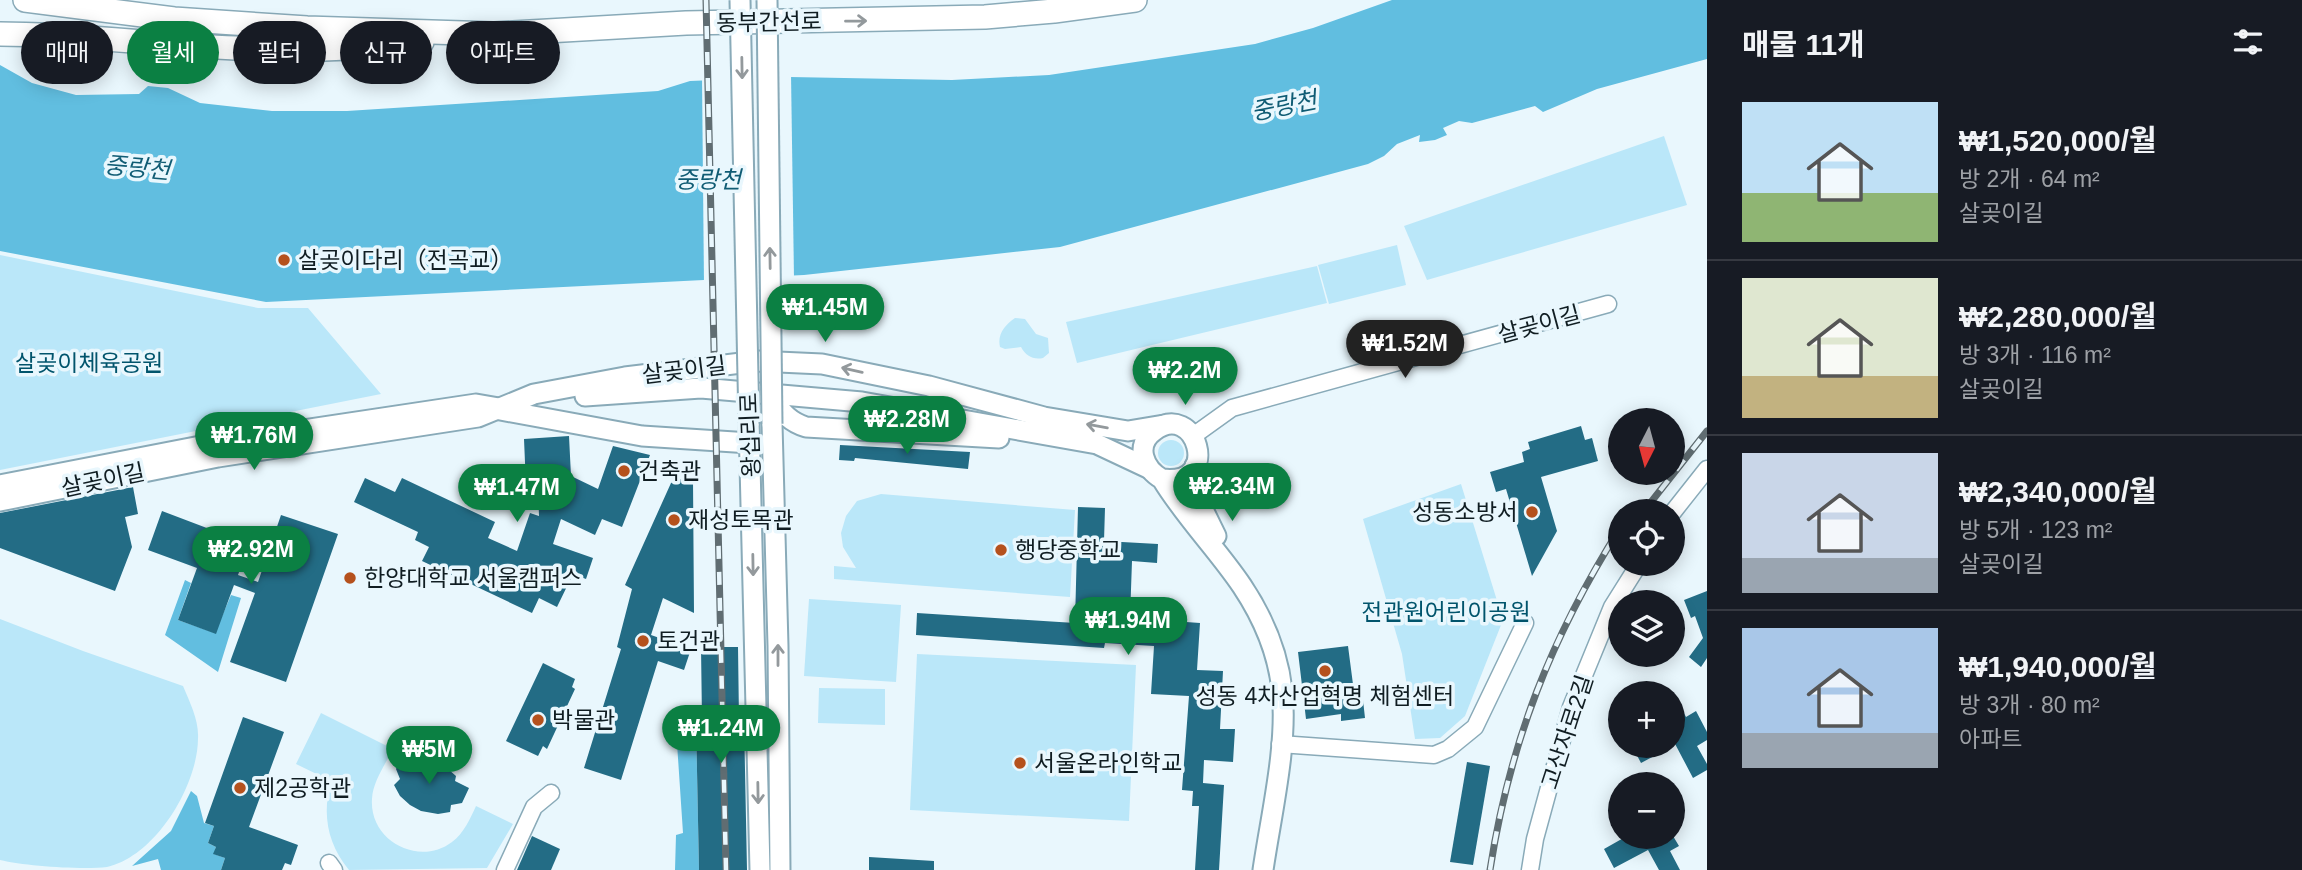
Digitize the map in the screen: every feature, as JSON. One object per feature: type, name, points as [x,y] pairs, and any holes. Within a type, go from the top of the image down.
[{"type":"highway","name":"동부간선로","points":[[25,0],[185,20],[307,28],[446,32]]},
{"type":"highway","name":"동부간선로","points":[[560,30],[685,23],[985,17],[1135,0]]},
{"type":"highway","points":[[0,34],[307,50],[378,47],[446,39]]},
{"type":"main road","name":"왕십리로","points":[[740,0],[760,870]]},
{"type":"main road","name":"왕십리로","points":[[766,0],[780,870]]},
{"type":"main road","name":"살곶이길","points":[[0,501],[218,457],[478,417],[534,394],[625,377],[758,361],[822,364],[929,386],[1044,417],[1128,431],[1164,425]]},
{"type":"main road","name":"살곶이길","points":[[0,485],[216,443],[476,404],[494,409],[597,394],[701,388],[862,402],[1097,444],[1155,473],[1240,583]]},
{"type":"main road","points":[[771,398],[793,424],[806,427],[1001,438],[1032,432],[1044,417]]},
{"type":"main road","points":[[494,409],[655,438],[749,433]]},
{"type":"main road","points":[[1164,425],[1181,426],[1193,436],[1199,451],[1195,466],[1181,478],[1155,473],[1143,451],[1149,434],[1164,425]]},
{"type":"main road","name":"살곶이길","points":[[1195,466],[1193,483],[1197,500],[1262,623],[1282,688],[1283,717],[1263,870]]},
{"type":"street","name":"살곶이길","points":[[1193,436],[1233,408],[1608,304]]},
{"type":"street","points":[[1683,499],[1707,469]]},
{"type":"street","name":"고산자로2길","points":[[1530,870],[1535,839],[1571,707],[1612,607],[1631,576]]},
{"type":"street","points":[[1280,744],[1434,755],[1448,749],[1475,727],[1525,623]]},
{"type":"street","points":[[505,870],[534,807],[551,793]]},
{"type":"green space","points":[[1664,136],[1687,205],[1427,280],[1404,226]]},
{"type":"green space","points":[[1397,245],[1406,285],[1329,304],[1318,265]]},
{"type":"green space","name":"살곶이체육공원","points":[[0,255],[258,308],[308,308],[381,394],[0,470]]},
{"type":"green space","points":[[1317,266],[1327,303],[1077,363],[1066,322]]},
{"type":"green space","points":[[1015,318],[1025,319],[1036,334],[1048,338],[1049,353],[1043,358],[1030,357],[1021,347],[1000,347],[1003,330]]},
{"type":"green space","points":[[1171,440],[1180,444],[1184,453],[1180,462],[1171,466],[1162,462],[1158,453],[1162,444]]},
{"type":"green space","name":"전관원어린이공원","points":[[1461,484],[1503,620],[1465,716],[1440,738],[1415,739],[1402,654],[1363,519]]},
{"type":"green space","points":[[881,494],[1075,510],[1070,597],[834,579],[834,566],[856,568],[843,547],[841,533],[846,516],[857,501]]},
{"type":"green space","points":[[809,599],[901,605],[896,682],[804,676]]},
{"type":"green space","points":[[0,619],[183,686],[198,731],[191,776],[171,816],[157,834],[142,849],[125,860],[107,867],[83,868],[38,866],[0,860]]},
{"type":"green space","points":[[917,654],[1136,665],[1129,821],[910,810]]},
{"type":"green space","points":[[819,688],[885,689],[885,725],[818,723]]},
{"type":"green space","points":[[321,713],[393,749],[377,779],[372,799],[373,814],[379,827],[387,838],[398,846],[425,852],[439,849],[460,834],[476,806],[513,824],[487,868],[349,870],[331,839],[328,828],[327,805],[331,781],[296,764]]},
{"type":"shaded area","points":[[185,580],[191,583],[178,620],[215,633],[231,595],[241,598],[218,672],[165,635]]},
{"type":"shaded area","points":[[674,716],[696,721],[699,870],[675,870],[676,835],[683,833],[677,743],[667,740]]},
{"type":"shaded area","points":[[191,791],[197,796],[204,823],[214,826],[208,843],[216,847],[214,854],[225,858],[221,870],[161,870],[158,859],[132,866],[171,831]]},
{"type":"water","name":"중랑천","points":[[1392,0],[1707,0],[1707,59],[1597,89],[1543,112],[1535,106],[1472,123],[1459,121],[1443,128],[1447,135],[1419,142],[1420,135],[1397,144],[1384,156],[1368,164],[1060,247],[804,275],[266,302],[0,251],[0,65],[21,77],[21,84],[36,84],[76,95],[139,94],[148,86],[168,88],[200,103],[272,111],[347,111],[658,91],[690,81],[790,77],[952,80],[1049,75],[1255,44],[1313,28]]},
{"type":"pier","points":[[791,74],[794,279],[704,284],[702,77]]},
{"type":"building","name":"성동소방서","points":[[1581,426],[1585,440],[1592,438],[1598,461],[1541,477],[1557,531],[1532,576],[1506,489],[1496,492],[1490,472],[1524,462],[1522,452],[1530,449],[1528,442]]},
{"type":"building","points":[[569,436],[571,476],[598,489],[613,446],[650,455],[622,527],[602,519],[595,535],[561,519],[553,544],[593,558],[586,579],[573,574],[557,607],[539,598],[532,613],[422,561],[429,547],[415,540],[418,532],[354,502],[365,478],[395,492],[402,478],[495,522],[488,538],[517,551],[530,513],[539,516],[538,485],[526,486],[524,439]]},
{"type":"building","points":[[840,445],[970,452],[968,469],[855,458],[854,461],[839,460]]},
{"type":"building","points":[[681,479],[693,481],[694,613],[663,598],[651,635],[691,649],[684,670],[658,661],[621,780],[584,768],[621,649],[617,647],[632,589],[625,585],[671,483]]},
{"type":"building","points":[[133,487],[138,514],[125,517],[132,547],[115,591],[0,548],[0,513]]},
{"type":"building","points":[[1078,507],[1105,508],[1104,541],[1158,544],[1157,563],[1132,561],[1130,618],[1200,623],[1197,670],[1223,671],[1220,729],[1235,729],[1233,762],[1204,760],[1203,783],[1224,785],[1219,870],[1195,870],[1199,806],[1192,806],[1193,791],[1182,790],[1189,696],[1151,694],[1154,646],[1105,643],[1104,648],[916,635],[917,613],[1075,623]]},
{"type":"building","points":[[162,511],[249,544],[238,575],[258,582],[281,515],[338,534],[286,682],[230,662],[255,593],[234,585],[216,634],[178,620],[197,568],[148,550]]},
{"type":"building","points":[[1707,591],[1707,658],[1701,667],[1689,657],[1703,638],[1695,616],[1691,618],[1685,600]]},
{"type":"building","name":"성동 4차산업혁명 체험센터","points":[[1348,646],[1354,692],[1362,691],[1365,718],[1341,721],[1341,714],[1306,719],[1298,652]]},
{"type":"building","points":[[701,647],[738,647],[739,720],[744,720],[747,870],[699,870],[696,721],[702,720]]},
{"type":"building","name":"박물관","points":[[543,663],[575,679],[572,687],[575,689],[547,749],[543,746],[538,756],[506,741]]},
{"type":"building","points":[[1696,711],[1707,732],[1707,740],[1697,746],[1707,764],[1707,770],[1693,778],[1682,758],[1685,758],[1685,715],[1686,717]]},
{"type":"building","name":"제2공학관","points":[[243,717],[284,732],[249,827],[298,845],[291,865],[285,863],[282,870],[221,870],[225,858],[213,854],[216,847],[208,843],[214,826],[205,823]]},
{"type":"building","points":[[403,754],[416,761],[421,757],[430,759],[448,769],[456,776],[455,781],[469,788],[462,803],[451,805],[450,812],[438,814],[421,811],[410,805],[400,796],[394,785],[400,779],[396,769]]},
{"type":"building","points":[[1467,762],[1490,766],[1473,865],[1450,862]]},
{"type":"building","points":[[532,836],[560,849],[551,870],[517,870]]},
{"type":"building","points":[[1608,847],[1608,849],[1674,849],[1670,851],[1680,870],[1659,870],[1648,850],[1614,868],[1604,849]]},
{"type":"building","points":[[869,857],[934,861],[934,870],[869,870]]},
{"type":"railway","points":[[706,0],[726,870]]},
{"type":"railway","points":[[1653,499],[1707,431]]},
{"type":"railway","points":[[1490,870],[1509,778],[1537,692],[1573,610],[1608,548]]},
{"type":"place","name":"살곶이다리（전곡교）","points":[[284,260]]},
{"type":"place","name":"건축관","points":[[624,471]]},
{"type":"place","name":"성동소방서","points":[[1532,512]]},
{"type":"place","name":"재성토목관","points":[[674,520]]},
{"type":"place","name":"행당중학교","points":[[1001,550]]},
{"type":"place","name":"한양대학교 서울캠퍼스","points":[[350,578]]},
{"type":"place","name":"토건관","points":[[643,641]]},
{"type":"place","name":"성동 4차산업혁명 체험센터","points":[[1325,671]]},
{"type":"place","name":"박물관","points":[[538,720]]},
{"type":"place","name":"서울온라인학교","points":[[1020,763]]},
{"type":"place","name":"제2공학관","points":[[240,788]]}]
